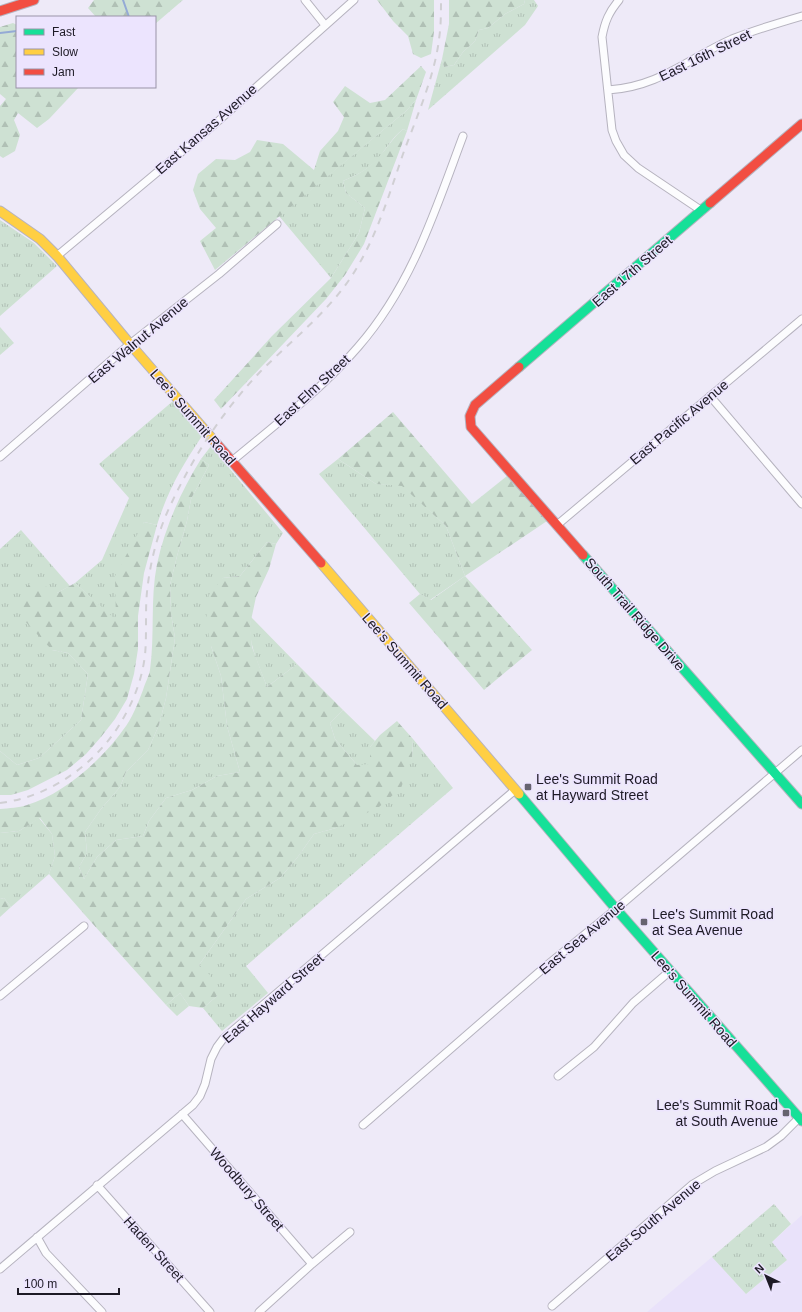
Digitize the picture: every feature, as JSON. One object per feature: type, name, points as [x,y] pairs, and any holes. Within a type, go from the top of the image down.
[{"type":"main road","points":[[0,11],[34,0]]},
{"type":"main road","name":"East 17th Street","points":[[470,422],[470,413],[475,405],[802,124]]},
{"type":"main road","name":"Lee's Summit Road","points":[[0,211],[22,224],[57,256],[130,344],[422,680],[616,910],[801,1120]]},
{"type":"main road","name":"South Trail Ridge Drive","points":[[470,422],[471,427],[802,804]]},
{"type":"street","points":[[305,0],[325,25]]},
{"type":"street","name":"East Kansas Avenue","points":[[57,256],[216,123],[354,0]]},
{"type":"street","points":[[619,0],[610,11],[604,25],[602,37],[612,130],[616,141],[624,154],[638,168],[702,211]]},
{"type":"street","name":"East 16th Street","points":[[608,90],[624,89],[652,81],[671,73],[703,53],[732,39],[802,16]]},
{"type":"street","name":"East Elm Street","points":[[232,461],[334,374],[359,346],[386,311],[409,272],[426,236],[463,136]]},
{"type":"street","name":"East Walnut Avenue","points":[[0,457],[130,344],[219,274],[277,224]]},
{"type":"street","name":"East Pacific Avenue","points":[[557,525],[802,319]]},
{"type":"street","points":[[710,396],[802,504]]},
{"type":"street","name":"East Sea Avenue","points":[[363,1125],[546,966],[616,910],[802,750]]},
{"type":"street","name":"East Hayward Street","points":[[0,1269],[97,1185],[193,1105],[200,1096],[205,1084],[211,1059],[223,1039],[515,790]]},
{"type":"street","points":[[0,996],[84,926]]},
{"type":"street","points":[[558,1076],[594,1047],[633,1003],[670,971]]},
{"type":"street","name":"Woodbury Street","points":[[182,1114],[312,1264]]},
{"type":"street","name":"East South Avenue","points":[[552,1306],[693,1184],[714,1171],[766,1147],[801,1120]]},
{"type":"street","name":"Haden Street","points":[[97,1185],[210,1312]]},
{"type":"street","points":[[259,1312],[350,1232]]},
{"type":"street","points":[[37,1237],[46,1253],[102,1312]]},
{"type":"shaded area","points":[[802,1215],[802,1312],[647,1312],[712,1257],[746,1294],[787,1260],[772,1242]]},
{"type":"green space","points":[[94,0],[183,0],[156,23],[156,16],[95,16],[88,8]]},
{"type":"green space","points":[[377,0],[434,0],[434,32],[431,54],[421,58],[413,54],[408,36],[393,21]]},
{"type":"green space","points":[[449,0],[525,0],[524,4],[505,14],[488,28],[479,30],[475,41],[463,52],[454,65],[444,67],[442,59],[449,24]]},
{"type":"green space","points":[[525,0],[534,0],[538,6],[525,25],[428,110],[442,59],[444,67],[454,65],[463,52],[475,41],[479,30],[488,28],[505,14],[524,4]]},
{"type":"green space","points":[[13,23],[16,24],[16,88],[78,88],[49,119],[37,128],[18,113],[14,120],[20,135],[15,151],[3,158],[0,156],[0,106],[6,99],[0,94],[0,27]]},
{"type":"green space","points":[[421,66],[426,72],[416,100],[406,111],[215,270],[200,241],[216,228],[200,209],[193,190],[198,174],[216,159],[235,160],[250,152],[257,140],[283,144],[314,170],[320,151],[338,131],[344,117],[333,102],[345,86],[370,103],[385,100]]},
{"type":"green space","points":[[416,100],[407,131],[403,129],[392,140],[378,159],[370,166],[343,181],[346,193],[365,208],[359,233],[331,278],[279,216],[406,111]]},
{"type":"green space","points":[[403,129],[407,131],[364,244],[345,275],[326,299],[221,409],[214,400],[272,336],[331,278],[359,233],[365,208],[346,193],[343,181],[370,166]]},
{"type":"green space","points":[[0,220],[34,243],[57,266],[0,316]]},
{"type":"green space","points":[[0,327],[14,343],[0,355]]},
{"type":"green space","points":[[173,401],[202,436],[176,479],[157,525],[144,522],[116,621],[75,583],[102,560],[129,498],[99,464]]},
{"type":"green space","points":[[393,412],[472,504],[507,476],[547,521],[465,576],[446,526],[402,486],[376,484],[338,459]]},
{"type":"green space","points":[[211,446],[283,533],[276,544],[267,542],[240,576],[223,578],[211,646],[221,676],[227,726],[240,772],[217,776],[192,790],[166,798],[149,821],[143,836],[116,840],[97,857],[84,879],[79,867],[87,853],[85,832],[101,809],[120,787],[126,772],[148,750],[159,725],[166,698],[175,638],[171,614],[170,585],[187,521],[191,499],[209,465],[201,459]]},
{"type":"green space","points":[[201,459],[209,465],[191,499],[187,521],[170,585],[171,614],[175,638],[166,698],[159,725],[148,750],[126,772],[120,787],[101,809],[85,832],[87,853],[79,867],[84,879],[97,857],[116,840],[143,836],[149,821],[166,798],[192,790],[217,776],[240,772],[227,726],[221,676],[211,646],[206,620],[209,595],[223,578],[240,576],[267,542],[276,544],[269,569],[256,597],[250,625],[252,647],[267,687],[297,664],[343,710],[330,723],[335,739],[357,765],[370,764],[370,747],[380,735],[397,721],[413,739],[412,758],[401,788],[379,807],[336,828],[314,834],[297,858],[280,878],[246,899],[199,965],[212,977],[217,996],[203,1008],[189,1006],[180,993],[166,1005],[49,874],[55,856],[52,834],[40,818],[19,831],[0,833],[0,809],[27,805],[54,793],[67,785],[104,753],[123,730],[132,716],[150,670],[155,577],[160,550],[174,510]]},
{"type":"green space","points":[[338,459],[376,484],[402,485],[446,526],[465,576],[430,600],[420,594],[319,474]]},
{"type":"green space","points":[[144,522],[157,525],[144,573],[138,616],[138,649],[134,674],[127,699],[115,719],[101,737],[86,754],[67,770],[28,790],[11,795],[0,795],[0,751],[17,765],[39,758],[81,720],[88,674],[68,653],[52,650],[22,618],[23,592],[33,579],[57,593],[75,583],[116,620],[115,576]]},
{"type":"green space","points":[[21,530],[70,586],[57,593],[52,650],[68,653],[88,674],[81,720],[39,758],[17,765],[0,751],[0,549]]},
{"type":"green space","points":[[465,576],[532,650],[484,690],[409,603],[420,594],[431,600]]},
{"type":"green space","points":[[251,617],[297,664],[267,687],[254,653],[250,635]]},
{"type":"green space","points":[[343,710],[375,741],[370,747],[370,765],[357,765],[335,739],[330,723]]},
{"type":"green space","points":[[413,739],[453,788],[246,966],[268,993],[222,1031],[203,1008],[217,996],[199,965],[246,899],[280,878],[297,858],[314,834],[336,828],[412,758]]},
{"type":"green space","points":[[39,818],[52,834],[55,856],[49,874],[11,907],[4,898],[0,899],[0,833],[19,831]]},
{"type":"green space","points":[[4,898],[11,907],[0,917],[0,899]]},
{"type":"green space","points":[[180,993],[189,1006],[177,1016],[166,1005]]},
{"type":"green space","points":[[774,1204],[791,1224],[772,1242],[787,1260],[746,1294],[712,1257]]},
{"type":"waterway","points":[[123,0],[129,16]]},
{"type":"waterway","points":[[0,33],[16,31]]},
{"type":"railway","points":[[0,803],[18,800],[35,794],[52,787],[67,778],[95,755],[107,742],[123,719],[136,692],[144,665],[148,581],[152,558],[166,514],[189,468],[210,434],[234,402],[260,372],[327,307],[348,281],[359,264],[384,210],[434,67],[441,24],[441,0]]},
{"type":"traffic: fast","points":[[519,367],[710,203]]},
{"type":"traffic: fast","points":[[583,555],[802,804]]},
{"type":"traffic: fast","points":[[519,794],[616,909],[802,1121]]},
{"type":"traffic: slow","points":[[0,211],[40,239],[57,256],[130,344],[216,443]]},
{"type":"traffic: slow","points":[[321,563],[519,794]]},
{"type":"traffic: jam","points":[[0,11],[34,0]]},
{"type":"traffic: jam","points":[[710,203],[802,124]]},
{"type":"traffic: jam","points":[[519,367],[475,405],[470,416],[471,427],[583,555]]},
{"type":"traffic: jam","points":[[216,443],[321,563]]},
{"type":"place","name":"Lee's Summit Road at Hayward Street","points":[[528,787]]},
{"type":"place","name":"Lee's Summit Road at Sea Avenue","points":[[644,922]]},
{"type":"place","name":"Lee's Summit Road at South Avenue","points":[[786,1113]]}]
